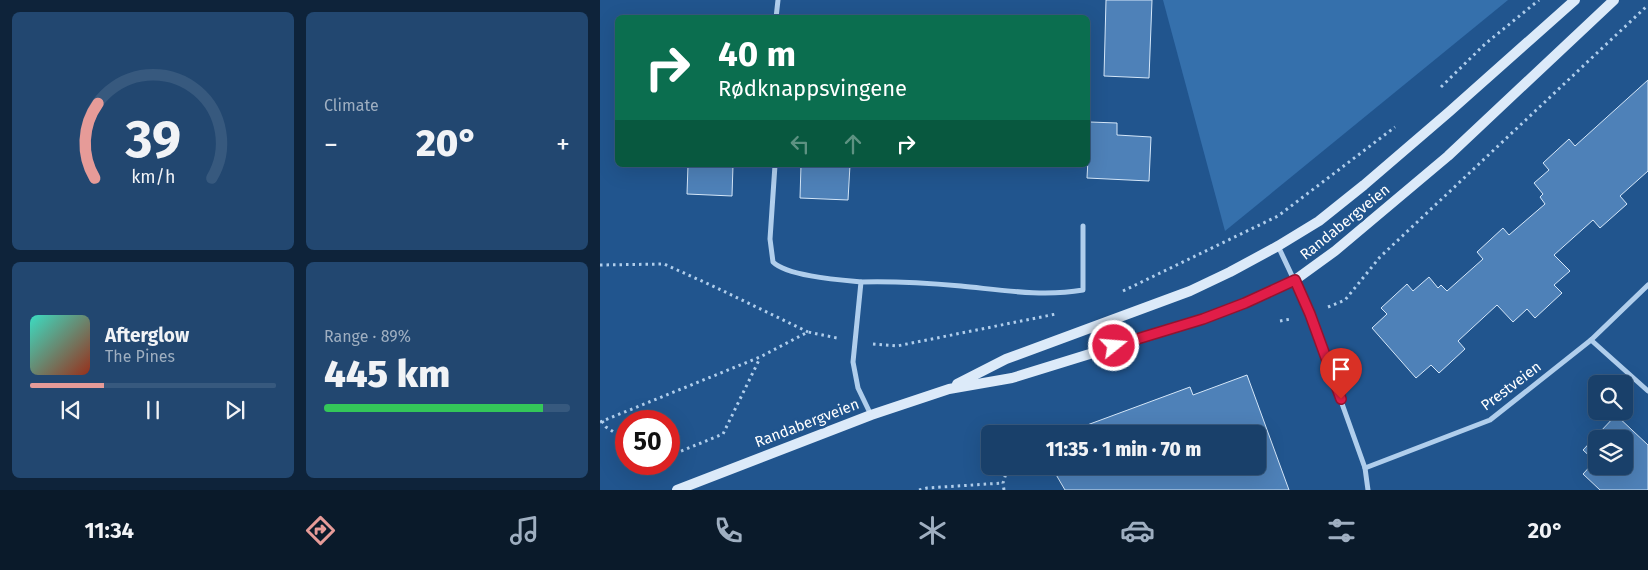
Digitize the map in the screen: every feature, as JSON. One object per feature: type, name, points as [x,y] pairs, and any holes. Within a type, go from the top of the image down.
[{"type":"main road","name":"Randabergveien","points":[[677,490],[870,415],[949,388],[1006,359],[1190,291],[1278,246],[1319,220],[1364,185],[1575,0]]},
{"type":"main road","name":"Randabergveien","points":[[949,388],[1012,378],[1203,319],[1245,303],[1295,280],[1335,251],[1448,156],[1614,0]]},
{"type":"street","points":[[776,15],[778,0]]},
{"type":"street","points":[[775,167],[770,239],[773,262],[780,268],[795,272],[861,282],[899,281],[1061,294],[1083,290],[1083,226]]},
{"type":"street","points":[[1278,246],[1310,314],[1365,468],[1368,490]]},
{"type":"street","points":[[861,282],[853,362],[858,388],[870,415]]},
{"type":"street","name":"Prestveien","points":[[1365,468],[1490,420],[1591,340],[1648,285]]},
{"type":"street","points":[[1591,340],[1648,391]]},
{"type":"path","points":[[1345,300],[1380,256],[1648,5]]},
{"type":"path","points":[[600,265],[664,264],[808,332]]},
{"type":"path","points":[[680,452],[723,434],[760,357]]},
{"type":"path","points":[[602,421],[606,427],[615,433]]},
{"type":"path","points":[[1004,490],[1006,475]]},
{"type":"path","points":[[919,490],[1004,483]]},
{"type":"shaded area","points":[[1163,0],[1508,0],[1225,231]]},
{"type":"building","points":[[1106,0],[1152,0],[1149,78],[1104,76]]},
{"type":"building","points":[[1648,80],[1648,171],[1620,196],[1627,204],[1600,228],[1593,220],[1554,255],[1570,271],[1554,285],[1562,293],[1535,318],[1527,309],[1513,322],[1497,305],[1458,341],[1465,349],[1439,373],[1431,365],[1416,378],[1372,328],[1387,314],[1381,308],[1407,284],[1413,291],[1429,277],[1438,288],[1441,285],[1447,291],[1483,259],[1477,252],[1503,228],[1509,235],[1545,204],[1540,197],[1543,194],[1534,183],[1549,170],[1543,163],[1569,139],[1575,146]]},
{"type":"building","points":[[1090,122],[1117,123],[1117,135],[1151,137],[1149,181],[1087,178],[1088,167],[1090,167]]},
{"type":"building","points":[[688,167],[733,167],[732,196],[687,194]]},
{"type":"building","points":[[801,167],[850,167],[848,200],[800,198]]},
{"type":"building","points":[[1247,375],[1265,425],[1087,425],[1190,387],[1193,395]]},
{"type":"building","points":[[1611,420],[1621,420],[1632,430],[1602,430]]},
{"type":"building","points":[[1266,427],[1289,490],[1065,490],[1056,475],[1266,475]]},
{"type":"building","points":[[1633,431],[1648,445],[1648,490],[1600,490],[1583,474],[1588,469],[1588,475],[1633,475]]},
{"type":"building","points":[[1588,445],[1588,455],[1583,450]]},
{"type":"route","points":[[1114,346],[1203,319],[1245,303],[1295,280],[1310,314],[1341,399]]}]
